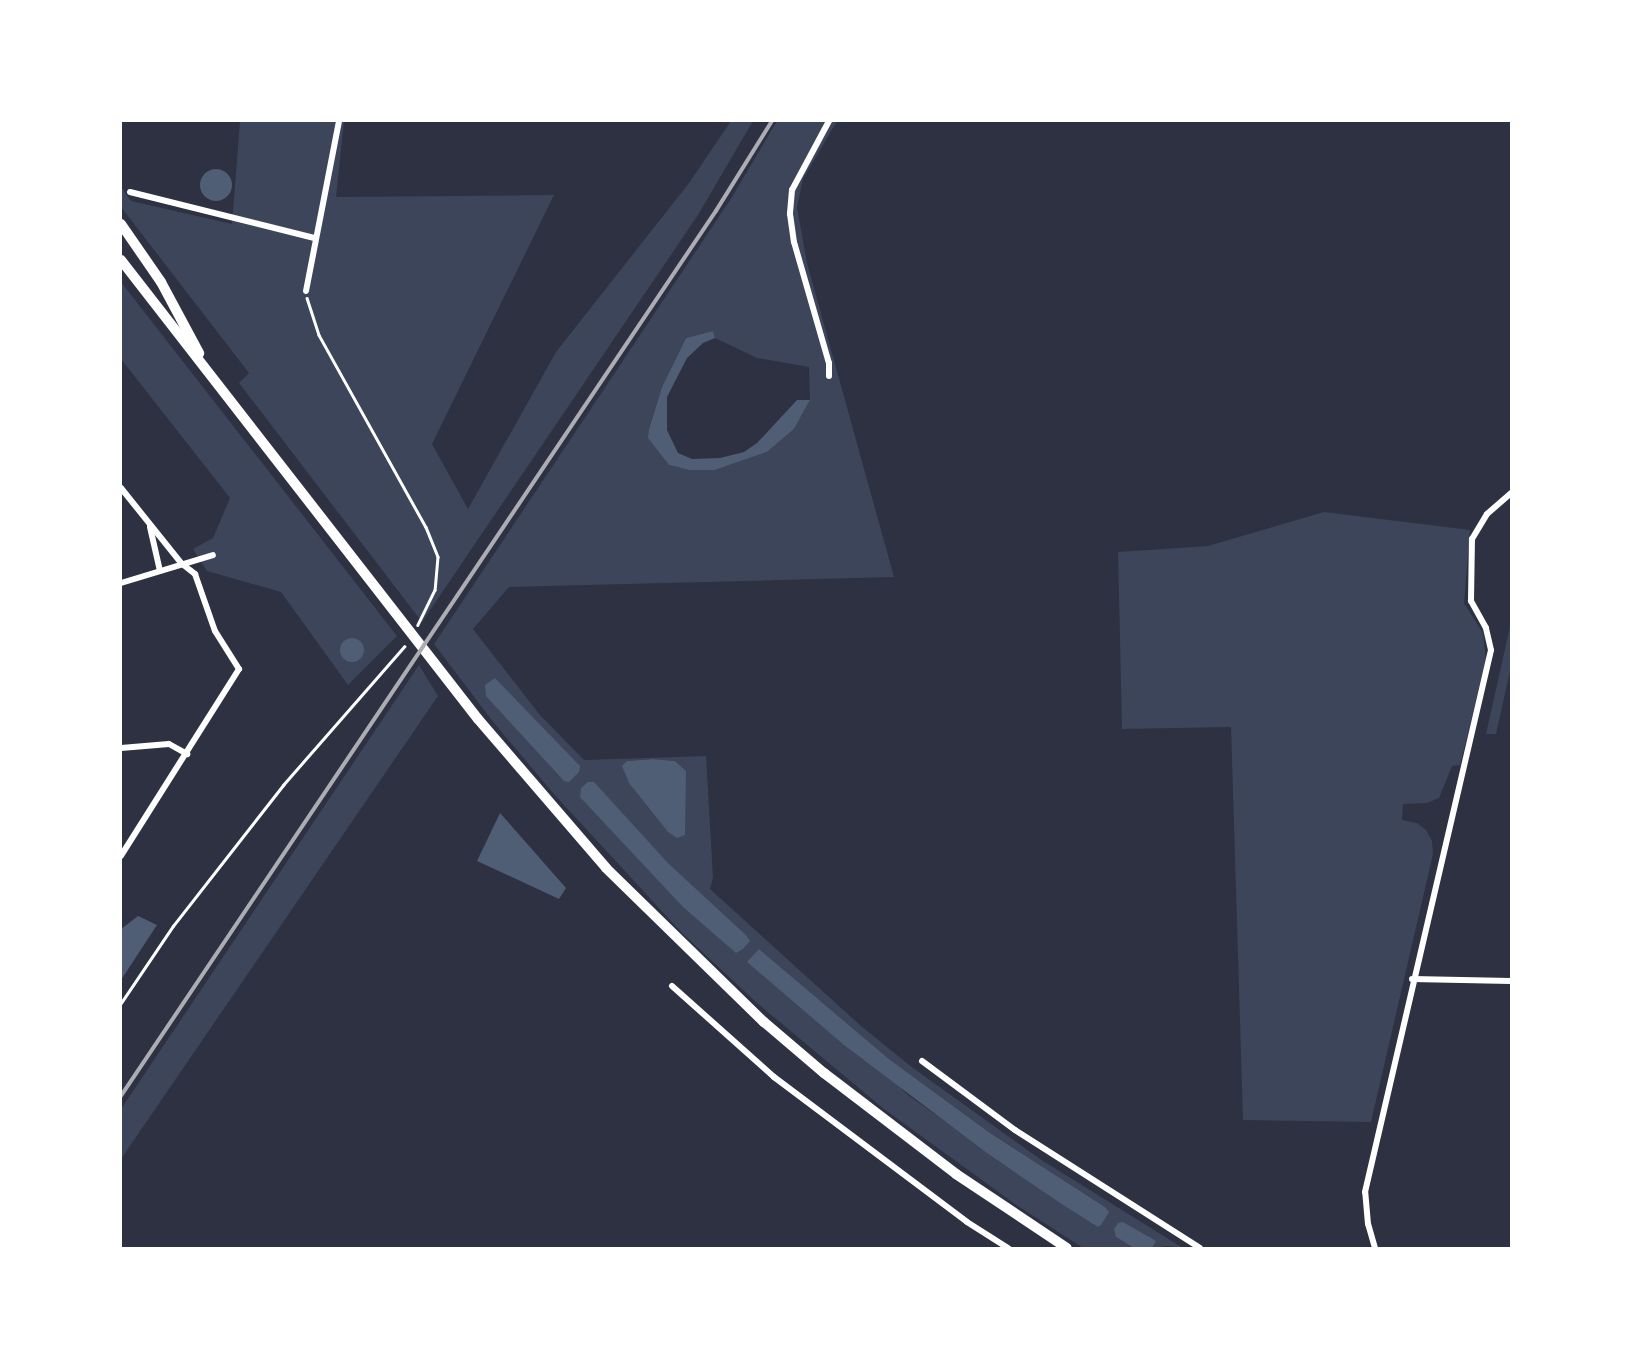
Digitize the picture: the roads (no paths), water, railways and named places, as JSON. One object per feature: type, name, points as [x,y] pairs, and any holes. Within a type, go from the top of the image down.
[{"type":"highway","points":[[121,224],[161,282],[215,382]]},
{"type":"highway","points":[[121,260],[478,719],[606,868],[764,1022],[886,1123],[1067,1248]]},
{"type":"street","points":[[306,291],[314,238],[339,121]]},
{"type":"street","points":[[829,121],[792,190],[790,214],[794,242],[829,363],[829,376]]},
{"type":"street","points":[[130,192],[314,238]]},
{"type":"street","points":[[121,488],[181,563],[195,574],[215,631],[239,669],[121,856]]},
{"type":"street","points":[[1375,1248],[1371,1239],[1365,1192],[1412,979],[1491,650],[1486,628],[1471,601],[1472,539],[1487,514],[1511,493]]},
{"type":"street","points":[[149,525],[160,571]]},
{"type":"street","points":[[121,583],[213,555]]},
{"type":"street","points":[[121,748],[169,744],[187,754]]},
{"type":"street","points":[[1412,979],[1511,981]]},
{"type":"street","points":[[672,986],[774,1077],[967,1222],[1008,1248]]},
{"type":"street","points":[[922,1061],[1016,1130],[1200,1248]]},
{"type":"street","points":[[1369,1248],[1371,1239]]},
{"type":"railway","points":[[121,1096],[716,211],[772,121]]}]
